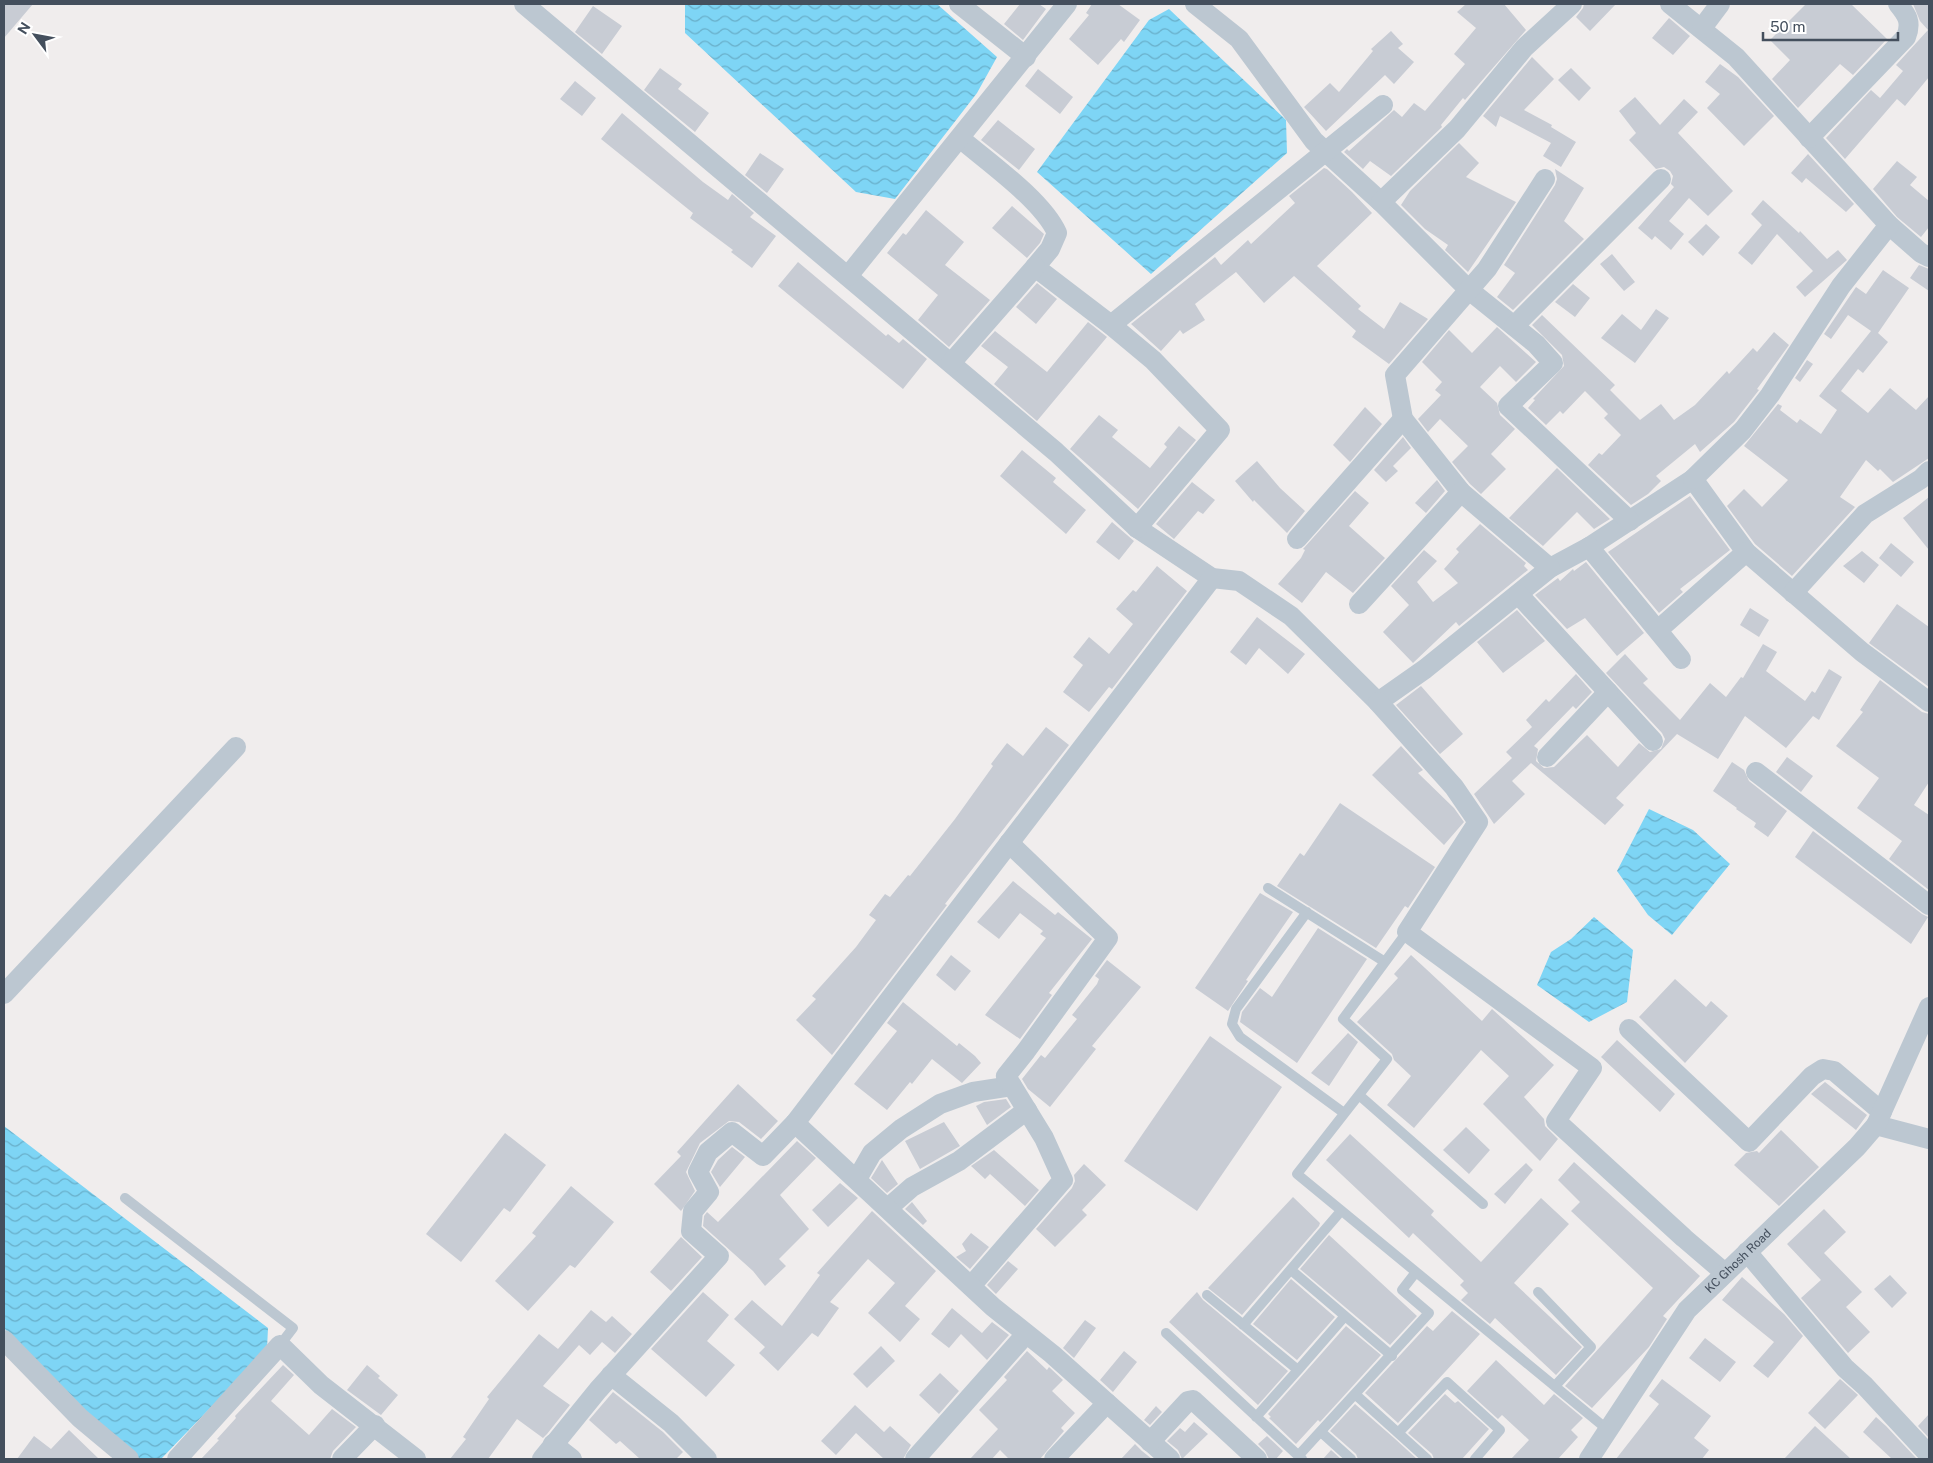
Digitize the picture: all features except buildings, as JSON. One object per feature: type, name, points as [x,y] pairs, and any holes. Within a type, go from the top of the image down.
[{"type":"street","points":[[959,4],[1026,57]]},
{"type":"street","points":[[848,276],[1067,4]]},
{"type":"street","points":[[1195,4],[1239,39],[1314,141],[1381,202],[1469,290],[1514,326],[1553,363],[1508,406],[1630,521]]},
{"type":"street","points":[[1381,202],[1457,129],[1524,48],[1572,4]]},
{"type":"street","points":[[1670,4],[1736,57],[1889,225],[1921,253],[1929,256]]},
{"type":"street","points":[[1702,28],[1720,4]]},
{"type":"street","points":[[1809,138],[1906,37],[1910,27],[1908,17],[1898,4]]},
{"type":"street","points":[[533,7],[1056,452],[1137,528],[1212,578],[1238,581],[1291,616],[1378,702],[1454,788],[1478,822],[1407,932],[1592,1068],[1556,1121],[1684,1238],[1726,1273]]},
{"type":"street","points":[[1111,325],[1383,104]]},
{"type":"street","points":[[951,363],[1050,249],[1057,234],[1052,222],[1030,199],[961,138]]},
{"type":"street","points":[[1545,179],[1487,269],[1395,375],[1403,419],[1461,492],[1550,568]]},
{"type":"street","points":[[1514,326],[1661,179]]},
{"type":"street","points":[[1378,702],[1425,669],[1519,595],[1550,568],[1590,547],[1693,479],[1743,430],[1770,395],[1841,286],[1889,225]]},
{"type":"street","points":[[1034,267],[1111,325],[1152,360],[1220,430],[1137,528]]},
{"type":"street","points":[[1297,539],[1403,419]]},
{"type":"street","points":[[1793,593],[1865,514],[1921,479],[1929,471]]},
{"type":"street","points":[[1693,479],[1746,552],[1862,652],[1929,702]]},
{"type":"street","points":[[1359,604],[1461,492]]},
{"type":"street","points":[[1590,547],[1682,659]]},
{"type":"street","points":[[1658,630],[1746,552]]},
{"type":"street","points":[[572,1459],[548,1452],[611,1375],[719,1256],[691,1231],[693,1211],[709,1192],[698,1172],[708,1152],[732,1132],[763,1156],[795,1123],[1212,578]]},
{"type":"street","points":[[1519,595],[1653,741]]},
{"type":"street","points":[[1547,757],[1608,692]]},
{"type":"street","points":[[4,994],[236,747]]},
{"type":"street","points":[[1756,772],[1929,905]]},
{"type":"street","points":[[971,1286],[1062,1180],[1044,1138],[1006,1076],[1108,938],[1008,843]]},
{"type":"street","name":"KC Ghosh Road","points":[[1589,1459],[1687,1310],[1856,1147],[1879,1118],[1929,1007]]},
{"type":"street","points":[[1629,1029],[1749,1142],[1812,1076],[1823,1069],[1834,1071],[1879,1118],[1929,1139]]},
{"type":"street","points":[[857,1179],[872,1153],[901,1129],[940,1104],[973,1092],[1012,1086]]},
{"type":"street","points":[[888,1208],[912,1187],[959,1161],[1027,1110]]},
{"type":"street","points":[[795,1123],[971,1286],[1170,1459]]},
{"type":"street","points":[[1746,1252],[1845,1368],[1865,1386],[1929,1454]]},
{"type":"street","points":[[915,1459],[1026,1334]]},
{"type":"street","points":[[4,1340],[80,1418],[129,1459]]},
{"type":"street","points":[[177,1459],[280,1345],[321,1385],[375,1425],[416,1459]]},
{"type":"street","points":[[611,1375],[670,1423],[707,1459]]},
{"type":"street","points":[[1150,1442],[1188,1401],[1193,1400],[1258,1459]]},
{"type":"street","points":[[1054,1459],[1107,1403]]},
{"type":"street","points":[[342,1459],[375,1425]]},
{"type":"lane","points":[[1268,888],[1385,962]]},
{"type":"lane","points":[[1307,912],[1236,1009],[1232,1024],[1240,1037],[1344,1113]]},
{"type":"lane","points":[[1407,932],[1343,1019],[1387,1059],[1297,1174],[1608,1430]]},
{"type":"lane","points":[[1359,1095],[1483,1204]]},
{"type":"lane","points":[[125,1198],[293,1328],[280,1345]]},
{"type":"lane","points":[[1243,1325],[1342,1211]]},
{"type":"lane","points":[[1291,1270],[1392,1356]]},
{"type":"lane","points":[[1166,1333],[1300,1458],[1321,1432],[1429,1313],[1402,1290],[1416,1272]]},
{"type":"lane","points":[[1538,1292],[1591,1348],[1555,1386]]},
{"type":"lane","points":[[1207,1295],[1298,1370]]},
{"type":"lane","points":[[1256,1417],[1345,1316]]},
{"type":"lane","points":[[1398,1433],[1447,1382],[1500,1430],[1475,1459]]},
{"type":"lane","points":[[1356,1395],[1427,1459]]},
{"type":"lane","points":[[1321,1432],[1351,1459]]},
{"type":"water","points":[[685,4],[937,4],[997,57],[977,93],[895,199],[856,192],[685,33]]},
{"type":"water","points":[[1169,9],[1286,120],[1287,153],[1151,274],[1037,172],[1149,20]]},
{"type":"water","points":[[1649,809],[1693,830],[1730,864],[1672,935],[1648,915],[1617,871]]},
{"type":"water","points":[[1594,917],[1633,950],[1627,1002],[1589,1022],[1537,985],[1551,952],[1571,939]]},
{"type":"water","points":[[4,1126],[268,1328],[267,1349],[161,1459],[133,1459],[98,1432],[4,1328]]}]
